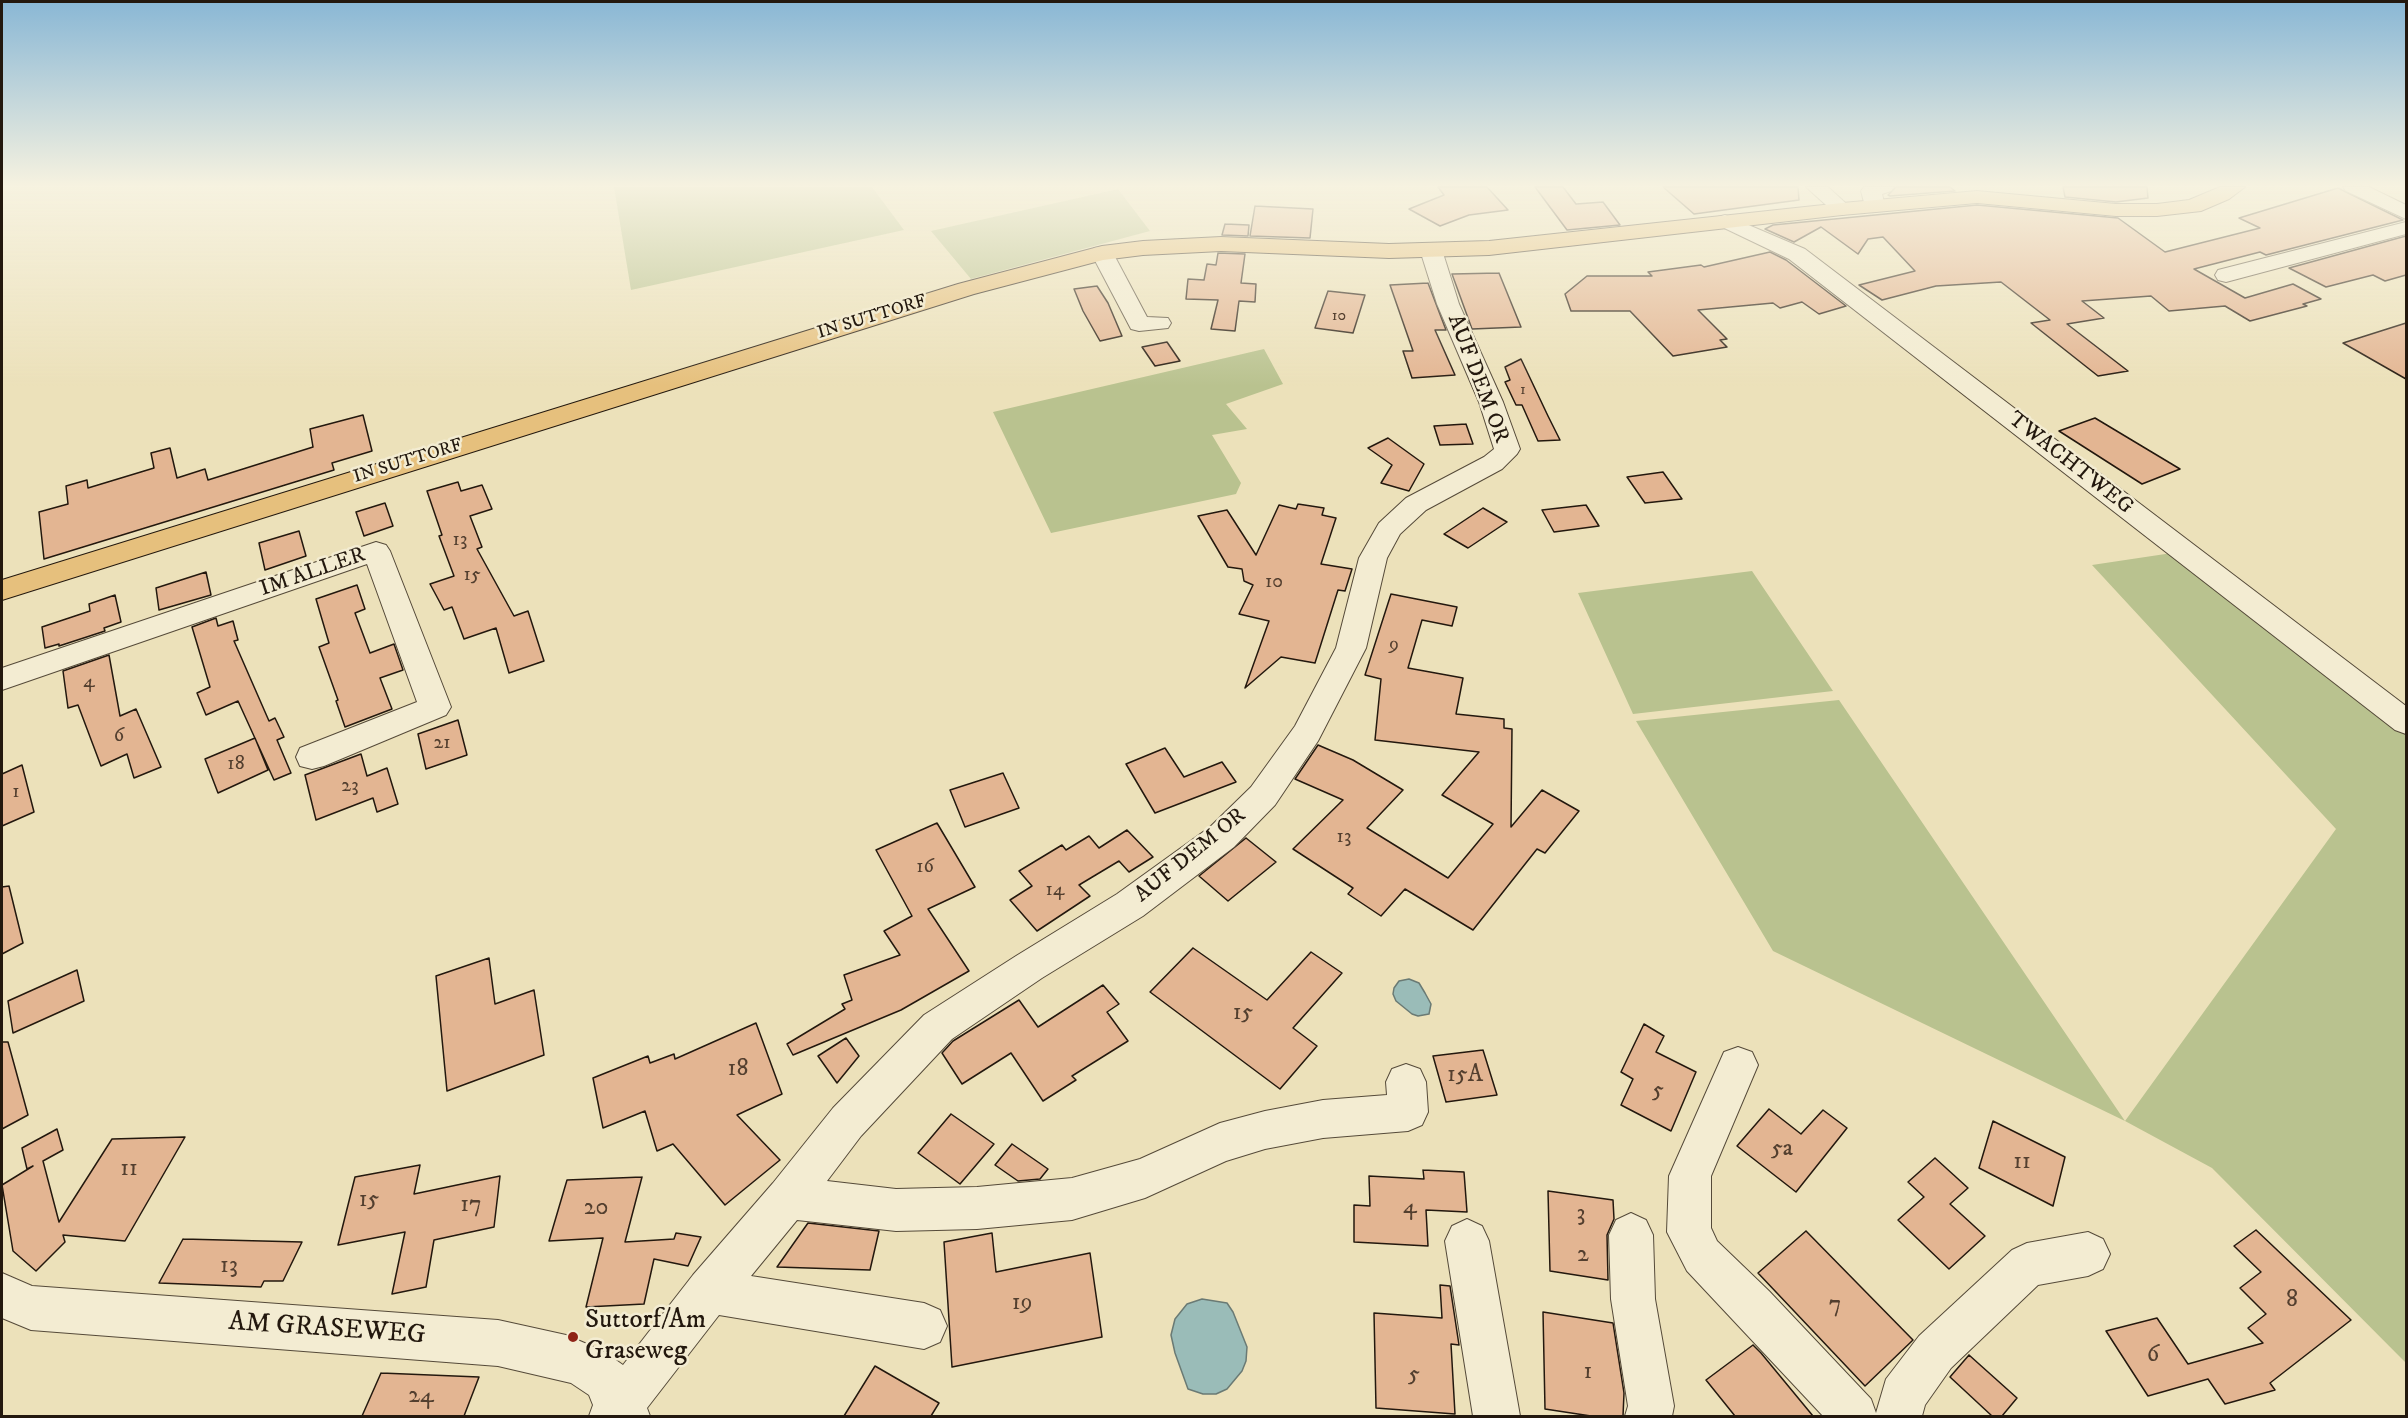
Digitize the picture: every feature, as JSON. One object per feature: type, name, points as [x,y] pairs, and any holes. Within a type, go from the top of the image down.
[{"type":"main road","name":"IN SUTTORF","points":[[2,590],[944,296],[1101,253]]},
{"type":"street","points":[[1102,253],[1139,324],[1160,323]]},
{"type":"street","name":"AUF DEM OR","points":[[620,1413],[709,1291],[788,1198],[847,1122],[938,1027],[1029,967],[1130,905],[1222,837],[1263,796],[1307,733],[1351,648],[1373,558],[1389,529],[1416,504],[1493,463],[1504,454],[1507,449],[1491,402],[1448,304],[1432,253]]},
{"type":"street","name":"TWACHTWEG","points":[[1795,253],[2406,722]]},
{"type":"street","points":[[2226,275],[2310,253]]},
{"type":"street","name":"IM ALLER","points":[[2,679],[376,551],[435,707],[312,757]]},
{"type":"street","points":[[1738,1065],[1690,1176],[1689,1232],[1702,1256],[1753,1307],[1854,1416]]},
{"type":"street","points":[[788,1198],[896,1210],[977,1208],[1072,1199],[1145,1178],[1220,1143],[1266,1130],[1323,1119],[1408,1112],[1406,1082]]},
{"type":"street","points":[[1631,1235],[1633,1299],[1651,1406],[1649,1416]]},
{"type":"street","points":[[1467,1241],[1497,1416]]},
{"type":"street","points":[[1899,1416],[1903,1396],[1935,1352],[2027,1265],[2088,1254]]},
{"type":"street","points":[[709,1291],[924,1326]]},
{"type":"street","name":"AM GRASEWEG","points":[[2,1295],[31,1308],[498,1343],[566,1358],[587,1367],[605,1379],[620,1413]]},
{"type":"green space","points":[[625,253],[799,253],[631,290]]},
{"type":"green space","points":[[949,253],[1067,253],[971,279]]},
{"type":"green space","points":[[1264,349],[1283,384],[1226,404],[1247,429],[1212,435],[1241,483],[1236,494],[1051,533],[993,412]]},
{"type":"green space","points":[[2172,553],[2406,730],[2406,1363],[2212,1168],[2125,1121],[2336,829],[2092,565]]},
{"type":"green space","points":[[1752,571],[1833,691],[1633,714],[1578,593]]},
{"type":"green space","points":[[1839,700],[2125,1121],[1773,951],[1636,721]]},
{"type":"water","points":[[1409,979],[1419,983],[1425,993],[1431,1004],[1429,1014],[1418,1016],[1412,1014],[1396,1001],[1393,994],[1394,988],[1399,981]]},
{"type":"water","points":[[1202,1299],[1227,1303],[1247,1347],[1246,1361],[1242,1371],[1227,1389],[1216,1394],[1203,1394],[1188,1389],[1171,1335],[1175,1319],[1187,1304]]},
{"type":"building","points":[[1218,253],[1245,254],[1241,283],[1256,284],[1255,302],[1239,301],[1235,331],[1211,329],[1218,300],[1186,299],[1188,279],[1204,280],[1207,264],[1216,265]]},
{"type":"building","points":[[1772,253],[1786,260],[1846,306],[1819,314],[1802,302],[1780,308],[1773,303],[1698,310],[1727,339],[1720,340],[1727,347],[1673,356],[1630,311],[1571,311],[1565,294],[1587,276],[1652,276],[1648,272],[1701,265],[1704,267]]},
{"type":"building","points":[[1898,253],[2255,253],[2194,269],[2245,298],[2293,284],[2321,299],[2303,304],[2307,306],[2250,321],[2225,306],[2169,311],[2151,296],[2082,301],[2104,318],[2067,324],[2128,371],[2098,376],[2031,323],[2050,320],[2001,282],[1936,286],[1882,300],[1859,285],[1915,271]]},
{"type":"building","points":[[2343,253],[2406,253],[2406,275],[2385,281],[2373,275],[2326,287],[2289,268]]},
{"type":"building","points":[[1499,273],[1521,327],[1472,329],[1452,274]]},
{"type":"building","points":[[1428,283],[1446,330],[1435,330],[1455,375],[1412,378],[1403,351],[1413,351],[1390,285]]},
{"type":"building","points":[[1097,286],[1108,303],[1122,336],[1100,341],[1083,311],[1074,289]]},
{"type":"building","points":[[1328,291],[1365,295],[1353,333],[1315,328]]},
{"type":"building","points":[[2406,323],[2406,379],[2343,343]]},
{"type":"building","points":[[1167,342],[1180,361],[1155,366],[1142,347]]},
{"type":"building","points":[[1521,359],[1560,440],[1538,441],[1522,405],[1516,405],[1505,382],[1510,380],[1505,367]]},
{"type":"building","points":[[363,415],[372,451],[332,463],[334,470],[44,559],[39,512],[68,504],[66,486],[87,480],[88,488],[154,468],[151,453],[170,448],[177,478],[205,469],[208,480],[313,447],[310,429]]},
{"type":"building","points":[[2095,418],[2180,469],[2142,484],[2059,431]]},
{"type":"building","points":[[1466,424],[1473,444],[1440,445],[1434,426]]},
{"type":"building","points":[[1388,438],[1424,464],[1409,491],[1381,483],[1392,465],[1368,448]]},
{"type":"building","points":[[1663,472],[1682,499],[1645,503],[1627,477]]},
{"type":"building","points":[[458,482],[461,491],[482,485],[492,509],[470,516],[482,547],[477,549],[514,616],[528,611],[544,661],[509,673],[496,628],[464,639],[452,607],[444,610],[430,584],[454,576],[439,536],[442,535],[427,491]]},
{"type":"building","points":[[385,503],[393,526],[364,536],[356,512]]},
{"type":"building","points":[[1298,504],[1324,508],[1322,515],[1336,518],[1321,564],[1352,569],[1345,591],[1338,590],[1315,663],[1281,657],[1245,688],[1269,621],[1239,614],[1253,585],[1244,581],[1242,569],[1228,567],[1198,516],[1227,510],[1256,555],[1279,505],[1296,509]]},
{"type":"building","points":[[1586,505],[1599,526],[1554,532],[1542,510]]},
{"type":"building","points":[[1483,508],[1507,522],[1468,548],[1444,534]]},
{"type":"building","points":[[299,531],[306,556],[265,570],[259,543]]},
{"type":"building","points":[[206,572],[211,595],[159,610],[156,588]]},
{"type":"building","points":[[357,585],[365,609],[355,613],[370,653],[394,644],[403,670],[380,678],[392,709],[345,727],[319,647],[329,643],[316,599]]},
{"type":"building","points":[[1391,594],[1457,607],[1452,626],[1422,620],[1408,668],[1463,678],[1456,714],[1504,719],[1504,728],[1512,729],[1511,827],[1542,790],[1579,811],[1545,853],[1537,849],[1473,930],[1405,889],[1381,916],[1348,894],[1353,888],[1293,849],[1343,800],[1295,779],[1318,745],[1353,760],[1403,790],[1367,828],[1448,878],[1493,824],[1442,795],[1479,752],[1375,740],[1381,679],[1365,675]]},
{"type":"building","points":[[115,595],[121,622],[104,628],[105,631],[59,646],[59,644],[45,648],[42,627],[90,611],[89,604]]},
{"type":"building","points":[[216,618],[218,626],[233,621],[238,640],[234,641],[269,721],[275,718],[284,737],[277,740],[291,773],[274,780],[238,701],[206,715],[197,693],[210,687],[192,627]]},
{"type":"building","points":[[109,655],[120,716],[136,709],[161,767],[134,778],[127,754],[101,766],[78,705],[68,708],[63,671]]},
{"type":"building","points":[[458,720],[467,755],[426,769],[418,734]]},
{"type":"building","points":[[255,738],[268,770],[218,793],[205,759]]},
{"type":"building","points":[[1165,748],[1184,777],[1222,762],[1236,782],[1155,813],[1126,764]]},
{"type":"building","points":[[361,754],[367,776],[387,768],[398,804],[377,812],[373,798],[316,820],[305,775]]},
{"type":"building","points":[[22,765],[34,812],[2,826],[2,774]]},
{"type":"building","points":[[1003,773],[1019,808],[965,827],[950,790]]},
{"type":"building","points":[[937,823],[975,887],[928,909],[969,971],[901,1010],[793,1055],[787,1044],[845,1009],[842,1004],[852,1000],[844,975],[900,955],[884,931],[912,916],[876,850]]},
{"type":"building","points":[[1127,830],[1153,857],[1129,872],[1119,861],[1079,885],[1090,896],[1037,931],[1010,900],[1032,886],[1019,871],[1062,845],[1066,850],[1089,836],[1099,848]]},
{"type":"building","points":[[1246,838],[1276,862],[1228,901],[1199,876]]},
{"type":"building","points":[[9,886],[23,943],[2,954],[2,887]]},
{"type":"building","points":[[1193,948],[1267,1000],[1311,952],[1342,973],[1293,1028],[1317,1046],[1280,1089],[1150,992]]},
{"type":"building","points":[[489,958],[495,1004],[534,990],[544,1055],[447,1091],[436,976]]},
{"type":"building","points":[[77,970],[84,1001],[13,1033],[8,1001]]},
{"type":"building","points":[[1103,985],[1119,1004],[1107,1012],[1128,1041],[1072,1076],[1076,1080],[1043,1101],[1011,1053],[962,1084],[942,1053],[953,1041],[1019,1000],[1038,1027]]},
{"type":"building","points":[[756,1023],[782,1094],[737,1115],[780,1160],[725,1205],[673,1144],[657,1151],[645,1111],[603,1128],[593,1078],[648,1056],[650,1063],[674,1054],[675,1059]]},
{"type":"building","points":[[1644,1024],[1664,1036],[1656,1052],[1696,1072],[1671,1131],[1621,1105],[1633,1079],[1621,1072]]},
{"type":"building","points":[[846,1038],[859,1056],[837,1083],[818,1056]]},
{"type":"building","points":[[2,1042],[8,1042],[28,1115],[2,1129]]},
{"type":"building","points":[[1483,1050],[1497,1095],[1446,1102],[1433,1056]]},
{"type":"building","points":[[1769,1109],[1801,1134],[1823,1110],[1847,1128],[1796,1192],[1737,1146]]},
{"type":"building","points":[[951,1114],[994,1144],[960,1184],[918,1153]]},
{"type":"building","points":[[1993,1121],[2065,1157],[2053,1206],[1979,1168]]},
{"type":"building","points":[[57,1129],[63,1150],[43,1161],[59,1222],[112,1139],[185,1137],[125,1241],[63,1235],[65,1242],[36,1271],[13,1251],[2,1185],[33,1166],[27,1169],[22,1148]]},
{"type":"building","points":[[1012,1144],[1048,1169],[1040,1179],[1018,1181],[995,1165]]},
{"type":"building","points":[[1935,1158],[1968,1188],[1950,1204],[1985,1236],[1949,1269],[1898,1220],[1924,1197],[1908,1182]]},
{"type":"building","points":[[420,1165],[414,1194],[500,1176],[494,1227],[434,1240],[426,1287],[392,1294],[405,1232],[338,1245],[355,1177]]},
{"type":"building","points":[[1423,1170],[1464,1172],[1467,1212],[1426,1210],[1428,1246],[1354,1242],[1354,1205],[1370,1206],[1369,1176],[1424,1179]]},
{"type":"building","points":[[642,1177],[625,1242],[674,1239],[676,1233],[701,1237],[688,1266],[654,1259],[644,1304],[586,1307],[603,1238],[549,1241],[567,1180]]},
{"type":"building","points":[[1548,1191],[1613,1200],[1614,1219],[1607,1235],[1608,1280],[1550,1271]]},
{"type":"building","points":[[808,1223],[879,1231],[870,1270],[777,1267]]},
{"type":"building","points":[[2256,1230],[2351,1320],[2270,1383],[2275,1390],[2225,1404],[2208,1379],[2148,1396],[2106,1331],[2157,1318],[2188,1364],[2263,1343],[2248,1328],[2266,1314],[2240,1288],[2261,1272],[2234,1246]]},
{"type":"building","points":[[1806,1231],[1913,1340],[1865,1386],[1758,1273]]},
{"type":"building","points":[[992,1233],[996,1272],[1090,1253],[1102,1337],[952,1367],[944,1242]]},
{"type":"building","points":[[183,1239],[302,1242],[283,1281],[264,1281],[261,1287],[159,1283]]},
{"type":"building","points":[[1440,1285],[1450,1286],[1459,1345],[1451,1344],[1455,1414],[1376,1408],[1374,1313],[1442,1318]]},
{"type":"building","points":[[1543,1312],[1613,1323],[1624,1393],[1623,1416],[1591,1416],[1545,1409]]},
{"type":"building","points":[[1753,1345],[1813,1416],[1735,1416],[1706,1380]]},
{"type":"building","points":[[1969,1355],[2017,1398],[2002,1416],[1992,1416],[1950,1377]]},
{"type":"building","points":[[875,1366],[939,1403],[931,1416],[844,1416]]},
{"type":"building","points":[[381,1373],[479,1377],[464,1416],[362,1416]]},
{"type":"place","name":"Suttorf/Am Graseweg","points":[[573,1337]]}]
